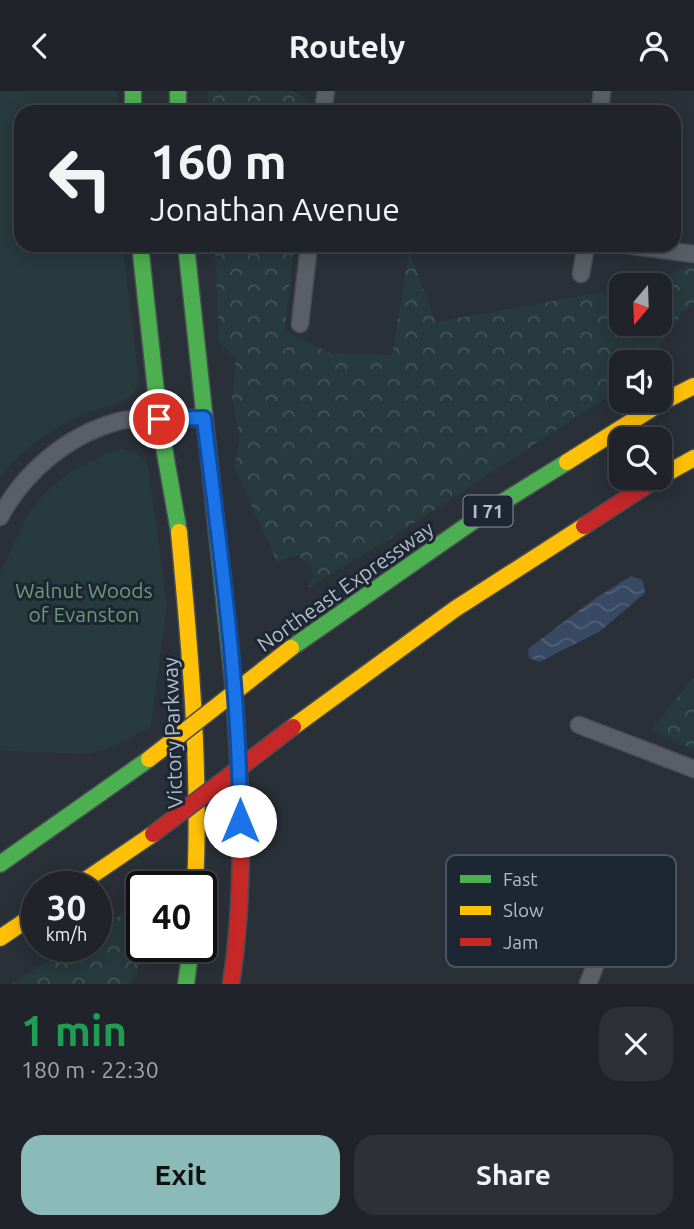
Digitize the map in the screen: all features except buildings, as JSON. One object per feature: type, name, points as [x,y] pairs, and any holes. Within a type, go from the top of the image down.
[{"type":"main road","name":"Victory Parkway","points":[[141,252],[159,419],[178,525],[190,649],[196,794],[195,871]]},
{"type":"main road","points":[[187,252],[229,627],[240,756],[239,910],[231,984]]},
{"type":"main road","name":"Northeast Expressway","points":[[0,864],[149,758],[291,648],[485,513],[664,401],[694,386]]},
{"type":"main road","points":[[672,470],[694,458]]},
{"type":"main road","points":[[99,871],[153,834],[454,609],[639,490]]},
{"type":"main road","points":[[0,938],[21,924]]},
{"type":"main road","points":[[186,984],[189,962]]},
{"type":"street","points":[[300,324],[308,252]]},
{"type":"street","points":[[581,274],[585,252]]},
{"type":"street","points":[[0,517],[24,481],[47,459],[87,433],[117,422],[204,418]]},
{"type":"street","points":[[579,725],[694,769]]},
{"type":"street","points":[[588,984],[595,967]]},
{"type":"green space","points":[[0,91],[117,91],[117,105],[14,105],[14,252],[124,252],[139,380],[130,396],[120,402],[97,409],[53,430],[19,456],[0,477]]},
{"type":"green space","points":[[208,91],[294,91],[308,100],[308,105],[209,105]]},
{"type":"green space","points":[[215,252],[293,252],[285,330],[329,353],[392,355],[409,252],[436,322],[609,291],[609,336],[666,336],[656,350],[609,350],[609,396],[391,538],[308,588],[313,578],[311,566],[297,555],[277,562],[234,467],[240,440],[232,398],[236,358],[219,342]]},
{"type":"green space","points":[[687,266],[694,268],[694,304],[684,311],[672,328],[672,273]]},
{"type":"green space","name":"Walnut Woods of Evanston","points":[[121,449],[138,453],[148,466],[167,604],[151,727],[111,748],[88,754],[0,751],[0,574],[26,517],[45,493],[68,473]]},
{"type":"green space","points":[[694,679],[694,750],[652,730]]},
{"type":"green space","points":[[126,911],[126,962],[141,962],[137,974],[129,984],[11,984],[46,962],[112,962],[112,920]]},
{"type":"water","points":[[631,576],[643,580],[645,593],[599,632],[539,662],[529,658],[528,649],[594,599]]},
{"type":"traffic: fast","points":[[133,91],[133,105]]},
{"type":"traffic: fast","points":[[178,91],[178,105]]},
{"type":"traffic: fast","points":[[141,252],[159,419],[179,532]]},
{"type":"traffic: fast","points":[[187,252],[234,690]]},
{"type":"traffic: fast","points":[[291,648],[485,513],[567,462]]},
{"type":"traffic: fast","points":[[0,864],[149,759]]},
{"type":"traffic: fast","points":[[186,984],[189,962]]},
{"type":"traffic: slow","points":[[567,462],[664,401],[694,386]]},
{"type":"traffic: slow","points":[[672,470],[694,458]]},
{"type":"traffic: slow","points":[[293,727],[455,609],[584,526]]},
{"type":"traffic: slow","points":[[179,532],[195,754],[195,871]]},
{"type":"traffic: slow","points":[[149,759],[291,648]]},
{"type":"traffic: slow","points":[[99,871],[153,834]]},
{"type":"traffic: slow","points":[[0,938],[21,924]]},
{"type":"traffic: jam","points":[[584,526],[640,490]]},
{"type":"traffic: jam","points":[[231,984],[240,874],[239,764],[234,690]]},
{"type":"traffic: jam","points":[[153,834],[293,727]]},
{"type":"route","points":[[159,419],[204,418],[227,609],[240,756],[240,821]]}]
